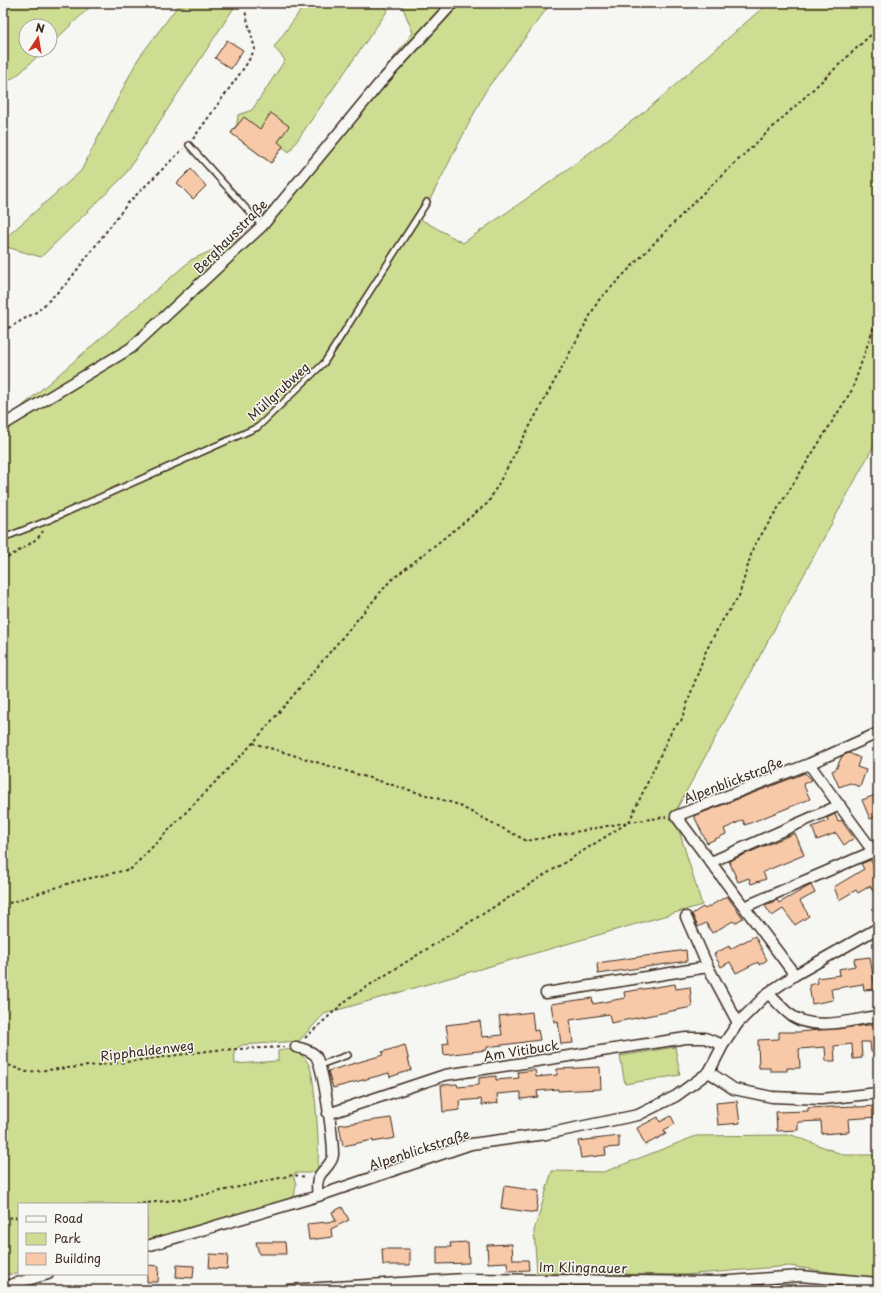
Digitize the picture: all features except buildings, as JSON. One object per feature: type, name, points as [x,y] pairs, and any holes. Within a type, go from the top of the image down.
[{"type":"street","name":"Berghausstraße","points":[[3,425],[131,348],[262,226],[379,84],[453,3]]},
{"type":"street","name":"Alpenblickstraße","points":[[794,975],[676,816],[809,764],[878,733]]},
{"type":"street","points":[[744,907],[876,854],[809,764]]},
{"type":"street","points":[[711,862],[840,805]]},
{"type":"street","points":[[686,918],[708,967],[738,1023]]},
{"type":"street","name":"Alpenblickstraße","points":[[148,1246],[318,1196],[471,1144],[546,1134],[638,1115],[676,1096],[709,1072],[723,1045],[738,1023],[768,993],[794,975],[878,928]]},
{"type":"street","points":[[546,993],[708,967]]},
{"type":"street","points":[[768,993],[789,1014],[807,1023],[833,1023],[878,1016]]},
{"type":"street","name":"Am Vitibuck","points":[[328,1114],[445,1075],[686,1038],[705,1038],[723,1045]]},
{"type":"street","points":[[296,1047],[307,1050],[315,1055],[320,1065],[328,1114],[333,1156],[317,1182],[318,1196]]},
{"type":"street","points":[[709,1072],[734,1089],[772,1097],[822,1099],[878,1093]]},
{"type":"street","points":[[3,1287],[45,1275]]},
{"type":"street","name":"Im Klingnauer","points":[[288,1290],[464,1279],[716,1282],[800,1276],[878,1283]]},
{"type":"lane","points":[[189,145],[262,226]]},
{"type":"lane","name":"Müllgrubweg","points":[[3,538],[50,520],[258,427],[324,363],[427,202]]},
{"type":"lane","points":[[320,1065],[348,1055]]},
{"type":"path","points":[[3,331],[38,311],[67,283],[128,203],[179,152],[189,145],[246,65],[255,49],[245,11]]},
{"type":"path","points":[[3,905],[73,882],[131,869],[252,743],[390,581],[488,503],[598,301],[701,195],[878,28]]},
{"type":"path","points":[[296,1047],[349,998],[629,822],[673,728],[681,721],[705,653],[720,624],[739,596],[753,548],[852,390],[874,326],[878,250]]},
{"type":"path","points":[[3,561],[22,547],[38,538],[50,520]]},
{"type":"path","points":[[252,743],[456,804],[527,841],[629,822],[676,816]]},
{"type":"path","name":"Ripphaldenweg","points":[[3,1063],[26,1072],[119,1063],[215,1050],[296,1047]]},
{"type":"path","points":[[146,1203],[185,1199],[293,1175],[305,1176],[317,1182]]},
{"type":"path","points":[[3,1218],[18,1217]]},
{"type":"green space","points":[[3,3],[94,3],[58,37],[58,18],[18,18],[18,58],[36,58],[20,73],[3,85]]},
{"type":"green space","points":[[180,3],[237,3],[124,176],[41,257],[3,246],[3,240],[81,171],[138,59]]},
{"type":"green space","points":[[306,3],[380,3],[388,10],[289,152],[283,147],[271,163],[231,133],[237,124],[238,115],[252,110],[285,60],[274,47]]},
{"type":"green space","points":[[401,3],[551,3],[486,90],[420,219],[463,243],[549,183],[648,109],[768,3],[878,3],[878,438],[674,814],[702,905],[324,1014],[299,1041],[242,1045],[234,1050],[235,1064],[278,1061],[278,1051],[294,1050],[307,1061],[310,1067],[318,1137],[318,1164],[317,1171],[309,1173],[295,1173],[293,1175],[296,1184],[294,1199],[148,1241],[148,1203],[18,1203],[18,1273],[3,1275],[3,420],[12,415],[191,260],[263,227],[413,33]]},
{"type":"green space","points":[[675,1047],[680,1075],[625,1084],[620,1056]]},
{"type":"green space","points":[[792,1135],[844,1155],[878,1155],[878,1279],[789,1266],[684,1275],[537,1273],[534,1231],[552,1171],[604,1172],[696,1136]]}]
